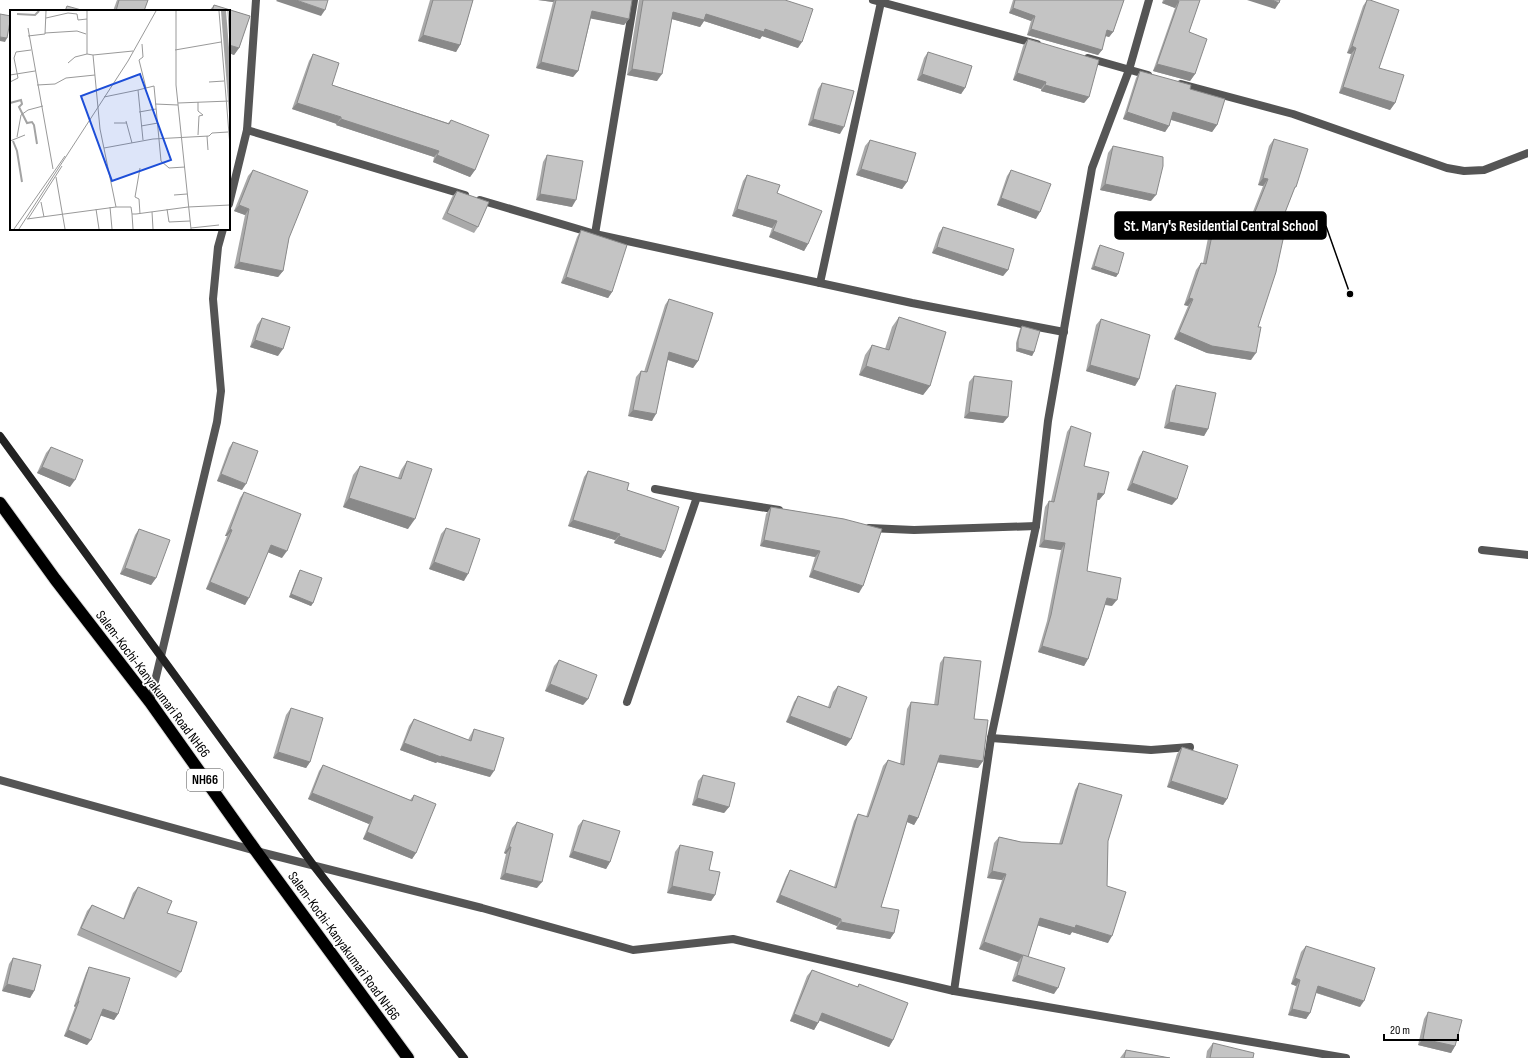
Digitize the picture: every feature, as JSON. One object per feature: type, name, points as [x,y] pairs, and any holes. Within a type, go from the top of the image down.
[{"type":"highway","name":"Salem-Kochi-Kanyakumari Road NH66","points":[[0,503],[55,579],[150,702],[256,851],[408,1058]]},
{"type":"street","points":[[230,200],[247,130],[256,0]]},
{"type":"street","points":[[594,234],[634,0]]},
{"type":"street","points":[[954,991],[991,738],[1036,526],[1048,420],[1092,168],[1129,70],[1148,0]]},
{"type":"street","points":[[820,283],[877,1],[1042,45]]},
{"type":"street","points":[[1078,56],[1159,78]]},
{"type":"street","points":[[1174,82],[1293,114],[1447,168],[1464,172],[1484,170],[1528,153]]},
{"type":"street","points":[[247,130],[594,234],[912,303],[1064,332]]},
{"type":"street","points":[[150,702],[217,422],[221,391],[213,299],[218,247],[223,230]]},
{"type":"street","points":[[0,436],[314,866],[464,1058]]},
{"type":"street","points":[[655,489],[788,512]]},
{"type":"street","points":[[627,702],[697,497]]},
{"type":"street","points":[[863,526],[870,528],[914,530],[1036,526]]},
{"type":"street","points":[[1482,550],[1528,555]]},
{"type":"street","points":[[991,738],[1151,750],[1190,748]]},
{"type":"street","points":[[0,780],[256,851],[482,908],[633,950],[733,939],[954,991],[1346,1058]]},
{"type":"building","points":[[119,0],[148,0],[144,10],[116,10]]},
{"type":"building","points":[[296,0],[328,0],[325,10]]},
{"type":"building","points":[[433,0],[473,0],[460,45],[423,35]]},
{"type":"building","points":[[556,0],[632,0],[629,19],[592,11],[578,71],[541,62]]},
{"type":"building","points":[[643,0],[785,0],[813,9],[802,42],[765,29],[764,32],[706,14],[704,20],[673,12],[662,74],[632,69]]},
{"type":"building","points":[[1015,0],[1124,0],[1113,32],[1107,30],[1102,50],[1031,29],[1035,16],[1013,8]]},
{"type":"building","points":[[1176,0],[1200,0],[1189,32],[1207,39],[1195,74],[1157,64],[1179,1]]},
{"type":"building","points":[[1272,0],[1280,0],[1279,3]]},
{"type":"building","points":[[1367,0],[1399,10],[1379,68],[1404,75],[1395,103],[1343,87],[1356,48],[1352,46]]},
{"type":"building","points":[[214,5],[250,16],[239,48],[230,45],[230,10],[212,10]]},
{"type":"building","points":[[67,6],[81,10],[65,10]]},
{"type":"building","points":[[0,14],[10,16],[7,38],[0,37]]},
{"type":"building","points":[[1028,39],[1099,60],[1089,97],[1045,85],[1046,82],[1017,73]]},
{"type":"building","points":[[928,52],[972,66],[965,88],[922,74]]},
{"type":"building","points":[[313,54],[339,63],[332,85],[449,124],[451,120],[489,135],[475,170],[437,155],[439,151],[297,103]]},
{"type":"building","points":[[1140,71],[1191,85],[1190,89],[1225,99],[1217,125],[1173,112],[1169,126],[1127,112]]},
{"type":"building","points":[[822,83],[854,91],[844,127],[813,119]]},
{"type":"building","points":[[1274,139],[1308,149],[1296,187],[1277,233],[1284,235],[1276,272],[1258,327],[1261,327],[1256,353],[1212,346],[1179,332],[1193,299],[1189,298],[1201,263],[1206,264],[1214,226],[1247,232],[1268,179],[1263,178]]},
{"type":"building","points":[[870,140],[916,153],[907,182],[861,169]]},
{"type":"building","points":[[1113,146],[1163,157],[1163,166],[1156,195],[1105,184]]},
{"type":"building","points":[[547,155],[583,161],[576,200],[540,194]]},
{"type":"building","points":[[253,170],[308,191],[289,238],[283,271],[239,262],[249,209],[239,205]]},
{"type":"building","points":[[1011,170],[1051,184],[1040,212],[1001,198]]},
{"type":"building","points":[[747,175],[780,185],[777,193],[822,211],[808,244],[773,231],[777,221],[737,209]]},
{"type":"building","points":[[457,191],[489,202],[478,227],[447,213]]},
{"type":"building","points":[[943,227],[1014,249],[1008,270],[937,247]]},
{"type":"building","points":[[581,230],[627,245],[612,292],[566,277]]},
{"type":"building","points":[[1100,245],[1124,253],[1118,274],[1094,266]]},
{"type":"building","points":[[669,299],[713,313],[698,361],[669,352],[656,414],[633,410],[641,371],[647,372]]},
{"type":"building","points":[[899,317],[946,332],[930,386],[866,366],[872,345],[889,350]]},
{"type":"building","points":[[262,318],[290,327],[283,349],[255,340]]},
{"type":"building","points":[[1101,319],[1150,335],[1139,379],[1090,365]]},
{"type":"building","points":[[1022,326],[1040,331],[1034,352],[1018,348],[1018,340]]},
{"type":"building","points":[[974,376],[1012,381],[1008,417],[969,412]]},
{"type":"building","points":[[1176,385],[1216,393],[1208,429],[1169,422]]},
{"type":"building","points":[[1071,426],[1091,433],[1084,466],[1109,472],[1104,494],[1098,493],[1087,571],[1121,578],[1117,600],[1107,598],[1088,659],[1042,646],[1051,615],[1065,543],[1044,540],[1049,501],[1054,502]]},
{"type":"building","points":[[233,442],[258,451],[246,484],[221,474]]},
{"type":"building","points":[[51,447],[83,460],[75,480],[42,467]]},
{"type":"building","points":[[1143,451],[1188,466],[1177,499],[1132,483]]},
{"type":"building","points":[[407,461],[432,469],[415,519],[349,498],[360,466],[401,479]]},
{"type":"building","points":[[588,471],[629,483],[627,490],[679,507],[665,551],[619,536],[620,534],[573,520]]},
{"type":"building","points":[[244,492],[301,514],[287,551],[271,545],[249,598],[210,582],[232,530],[230,529]]},
{"type":"building","points":[[771,507],[844,519],[882,529],[863,586],[813,570],[820,551],[764,540]]},
{"type":"building","points":[[446,528],[480,539],[468,574],[434,562]]},
{"type":"building","points":[[139,529],[170,540],[156,578],[125,568]]},
{"type":"building","points":[[300,570],[322,578],[313,603],[291,594]]},
{"type":"building","points":[[944,657],[981,661],[974,719],[988,720],[983,761],[940,755],[918,818],[909,815],[881,907],[899,910],[894,933],[841,922],[841,919],[780,895],[790,870],[836,888],[858,814],[868,817],[888,760],[904,765],[911,702],[938,705]]},
{"type":"building","points":[[559,660],[597,675],[588,699],[550,684]]},
{"type":"building","points":[[838,686],[867,697],[851,739],[790,716],[798,696],[830,708]]},
{"type":"building","points":[[291,708],[323,718],[310,762],[278,752]]},
{"type":"building","points":[[414,719],[471,741],[474,729],[504,738],[494,771],[441,757],[404,743]]},
{"type":"building","points":[[1182,747],[1238,765],[1227,799],[1171,781]]},
{"type":"building","points":[[323,765],[412,801],[414,795],[436,804],[416,853],[367,832],[373,817],[312,793]]},
{"type":"building","points":[[703,775],[735,783],[729,807],[697,798]]},
{"type":"building","points":[[1079,783],[1122,795],[1108,841],[1107,886],[1126,892],[1112,936],[1076,925],[1075,928],[1040,918],[1028,957],[984,942],[1006,874],[992,871],[999,837],[1021,842],[1062,844]]},
{"type":"building","points":[[583,820],[620,831],[610,862],[573,851]]},
{"type":"building","points":[[517,822],[553,834],[542,882],[505,873],[511,847],[509,847]]},
{"type":"building","points":[[680,845],[713,852],[709,870],[720,872],[715,895],[672,886]]},
{"type":"building","points":[[138,887],[172,901],[167,913],[197,922],[181,972],[81,928],[92,905],[124,919]]},
{"type":"building","points":[[1306,946],[1375,968],[1364,1001],[1318,986],[1310,1013],[1292,1009],[1300,980],[1295,978]]},
{"type":"building","points":[[1023,955],[1065,968],[1058,988],[1017,975]]},
{"type":"building","points":[[13,958],[41,965],[34,991],[7,984]]},
{"type":"building","points":[[89,967],[130,978],[118,1014],[103,1009],[91,1040],[68,1030],[79,1001]]},
{"type":"building","points":[[812,970],[858,987],[859,984],[908,1003],[893,1040],[822,1013],[818,1023],[794,1014]]},
{"type":"building","points":[[1428,1012],[1462,1020],[1455,1046],[1423,1039]]},
{"type":"building","points":[[1213,1043],[1254,1053],[1253,1058],[1210,1058]]},
{"type":"building","points":[[1126,1050],[1170,1058],[1124,1058]]},
{"type":"place","name":"St. Mary's Residential Central School","points":[[1350,294]]}]
